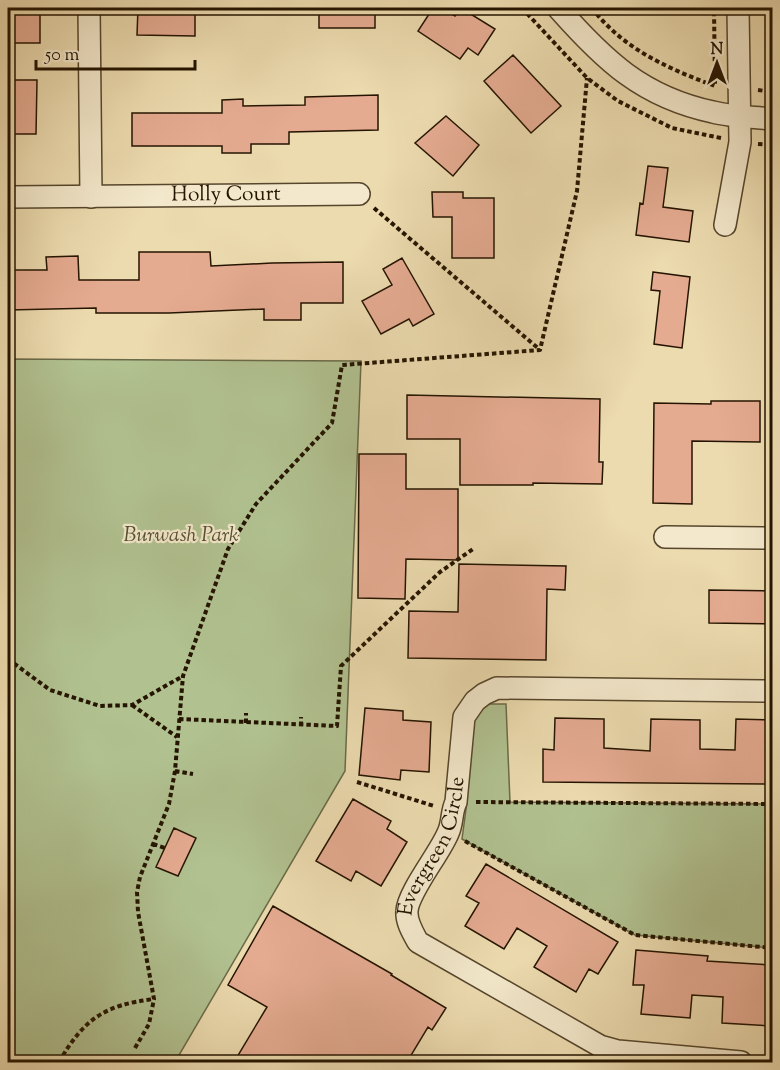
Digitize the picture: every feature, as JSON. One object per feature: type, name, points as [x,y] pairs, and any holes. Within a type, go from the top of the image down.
[{"type":"street","points":[[89,8],[92,197]]},
{"type":"street","points":[[558,8],[604,57],[637,82],[663,96],[716,113],[772,120]]},
{"type":"street","points":[[725,225],[740,142],[738,8]]},
{"type":"street","name":"Holly Court","points":[[8,197],[359,194]]},
{"type":"street","points":[[665,537],[772,538]]},
{"type":"street","name":"Evergreen Circle","points":[[741,1062],[618,1051],[600,1046],[418,942],[410,928],[407,911],[411,899],[449,831],[464,717],[475,701],[484,694],[497,688],[772,691]]},
{"type":"path","points":[[522,8],[587,78],[577,191],[540,350]]},
{"type":"path","points":[[592,8],[629,45],[675,72],[715,86],[714,8]]},
{"type":"path","points":[[758,89],[772,92]]},
{"type":"path","points":[[359,194],[386,220],[540,350]]},
{"type":"path","points":[[135,1048],[148,1024],[154,999],[138,912],[137,892],[140,878],[169,804],[175,771],[183,676],[228,549],[256,504],[333,423],[342,365],[540,350]]},
{"type":"path","points":[[179,719],[337,726],[341,666],[440,572],[473,549]]},
{"type":"path","points":[[8,658],[50,690],[100,706],[132,705],[183,676]]},
{"type":"path","points":[[132,705],[177,737]]},
{"type":"path","points":[[246,713],[246,723]]},
{"type":"path","points":[[301,717],[301,726]]},
{"type":"path","points":[[175,771],[193,774]]},
{"type":"path","points":[[357,782],[454,806],[772,804]]},
{"type":"path","points":[[449,831],[635,936],[772,948]]},
{"type":"path","points":[[153,844],[165,849]]},
{"type":"path","points":[[59,1062],[81,1029],[95,1017],[129,1002],[154,999]]},
{"type":"green space","name":"Burwash Park","points":[[8,359],[361,361],[345,771],[175,1062],[8,1062]]},
{"type":"green space","points":[[483,704],[506,704],[510,802],[772,804],[772,948],[635,935],[462,839],[467,802],[471,720]]},
{"type":"building","points":[[8,8],[40,8],[40,43],[8,43]]},
{"type":"building","points":[[138,8],[195,8],[195,36],[137,35]]},
{"type":"building","points":[[319,8],[375,8],[375,28],[319,28]]},
{"type":"building","points":[[433,8],[442,8],[455,16],[461,8],[495,29],[478,55],[468,48],[460,59],[418,31]]},
{"type":"building","points":[[513,55],[561,106],[531,133],[484,81]]},
{"type":"building","points":[[8,80],[37,80],[36,134],[11,134],[11,115],[8,115]]},
{"type":"building","points":[[378,95],[378,130],[289,132],[289,144],[251,144],[251,153],[222,153],[222,146],[132,146],[132,113],[222,113],[222,100],[243,99],[243,106],[305,105],[305,97]]},
{"type":"building","points":[[446,116],[479,145],[453,176],[415,143]]},
{"type":"building","points":[[648,166],[668,168],[663,207],[693,211],[689,242],[636,235]]},
{"type":"building","points":[[432,192],[463,192],[463,198],[494,198],[494,258],[452,258],[452,217],[433,217]]},
{"type":"building","points":[[139,252],[210,252],[211,266],[343,262],[343,303],[301,303],[301,320],[264,320],[264,309],[169,313],[96,313],[96,308],[8,310],[8,270],[47,270],[46,257],[78,256],[79,280],[139,280]]},
{"type":"building","points":[[402,258],[434,314],[413,326],[409,319],[381,334],[362,301],[392,285],[383,269]]},
{"type":"building","points":[[653,272],[690,277],[682,348],[654,344],[660,291],[651,290]]},
{"type":"building","points":[[407,395],[600,399],[599,462],[603,462],[602,484],[460,485],[460,439],[407,439]]},
{"type":"building","points":[[711,401],[760,401],[760,442],[692,441],[692,504],[653,503],[654,403],[711,404]]},
{"type":"building","points":[[359,454],[406,454],[406,489],[458,489],[458,560],[406,559],[405,599],[358,598]]},
{"type":"building","points":[[459,564],[566,566],[565,590],[547,589],[546,660],[408,658],[409,611],[458,612]]},
{"type":"building","points":[[709,590],[772,591],[772,624],[709,623]]},
{"type":"building","points":[[365,708],[403,711],[403,720],[431,722],[429,772],[401,770],[400,780],[359,775]]},
{"type":"building","points":[[555,718],[604,719],[604,748],[650,751],[651,719],[700,720],[700,749],[735,750],[736,719],[772,720],[772,784],[543,782],[543,749],[554,750]]},
{"type":"building","points":[[353,799],[391,821],[387,829],[407,842],[381,886],[356,871],[351,881],[316,861]]},
{"type":"building","points":[[174,828],[196,838],[178,876],[156,867]]},
{"type":"building","points":[[486,864],[618,942],[598,974],[589,969],[576,992],[534,967],[547,946],[517,928],[504,949],[465,926],[479,903],[466,896]]},
{"type":"building","points":[[273,906],[392,974],[446,1008],[432,1030],[428,1027],[407,1062],[234,1062],[267,1007],[228,985]]},
{"type":"building","points":[[636,950],[708,956],[707,961],[772,965],[772,1026],[722,1023],[723,997],[692,995],[690,1018],[641,1014],[644,985],[633,985]]}]
